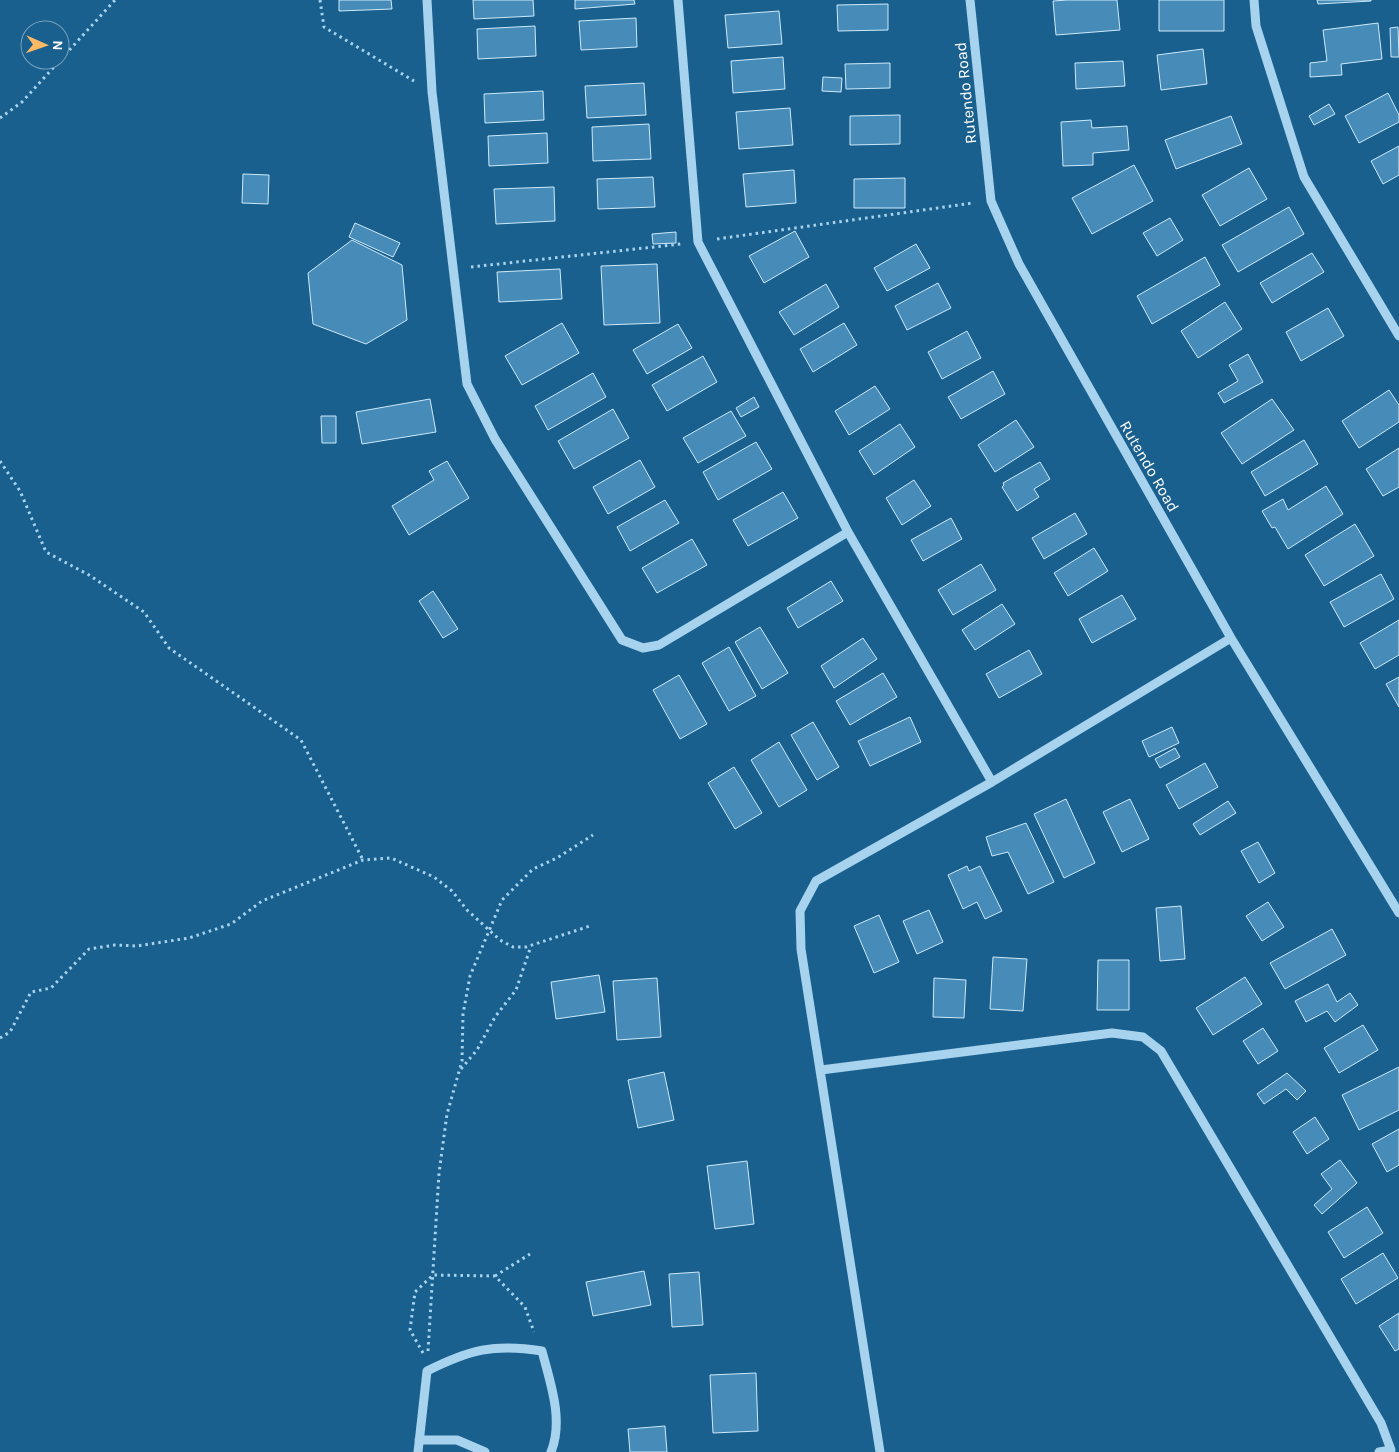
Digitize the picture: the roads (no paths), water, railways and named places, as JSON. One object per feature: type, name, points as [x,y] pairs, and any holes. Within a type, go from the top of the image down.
[{"type":"street","points":[[427,0],[432,92],[468,384],[495,440],[622,640],[643,648],[659,645],[848,532]]},
{"type":"street","points":[[678,0],[698,242],[848,532],[992,782]]},
{"type":"street","name":"Rutendo Road","points":[[970,0],[991,200],[1018,264],[1231,638],[1399,913]]},
{"type":"street","points":[[1254,0],[1256,26],[1304,177],[1399,336]]},
{"type":"street","points":[[880,1452],[801,949],[800,911],[816,881],[992,782],[1231,638]]},
{"type":"street","points":[[821,1070],[1112,1033],[1143,1037],[1161,1051],[1395,1449],[1379,1452]]},
{"type":"street","points":[[418,1452],[427,1371],[457,1356],[482,1348],[542,1351],[554,1395],[555,1426],[551,1452]]},
{"type":"street","points":[[419,1440],[447,1438],[457,1440],[485,1452]]}]
